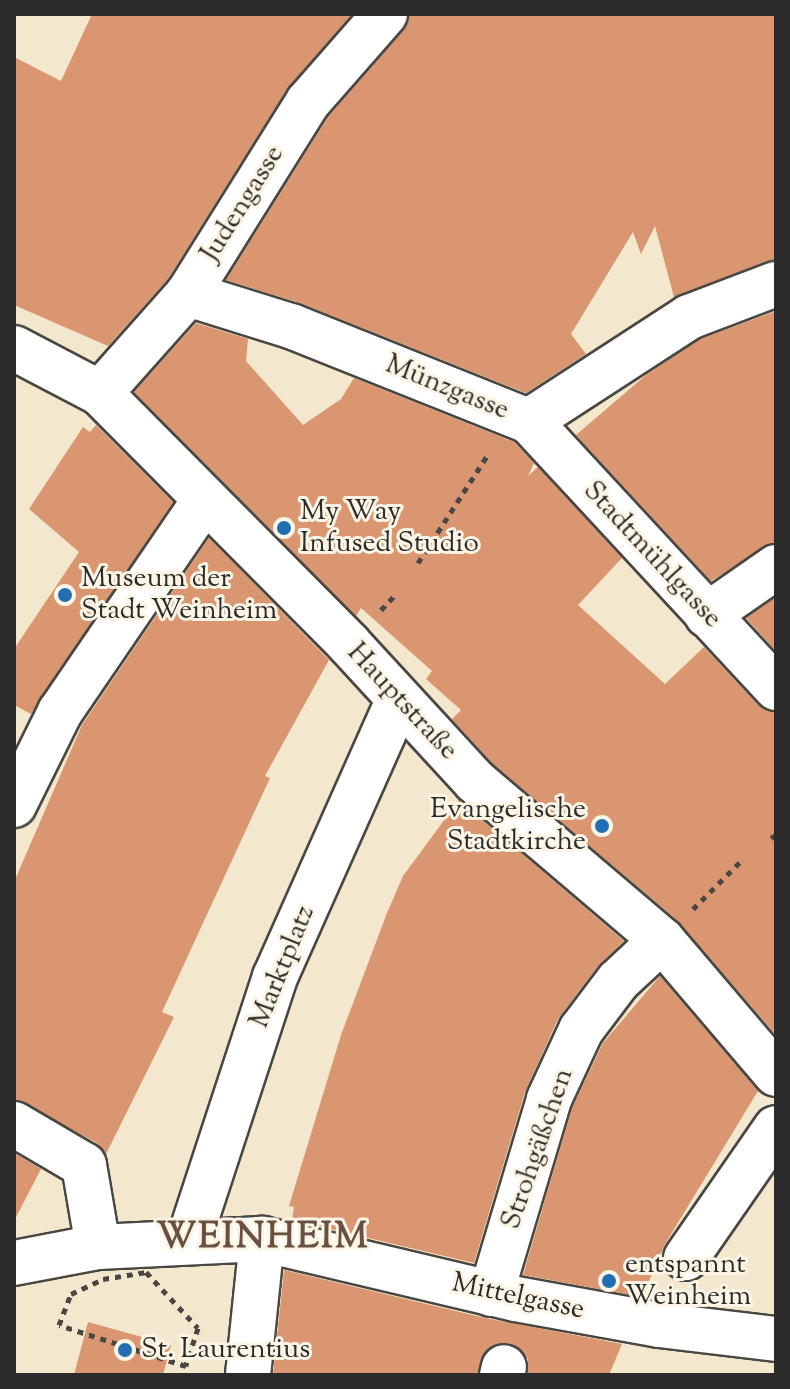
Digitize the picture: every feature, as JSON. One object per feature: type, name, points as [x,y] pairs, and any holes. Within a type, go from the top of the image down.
[{"type":"street","name":"Judengasse","points":[[100,393],[188,294],[308,102],[385,14]]},
{"type":"street","name":"Münzgasse","points":[[188,294],[291,326],[529,421],[689,317],[776,284]]},
{"type":"street","name":"Hauptstraße","points":[[16,355],[100,393],[349,644],[398,701],[475,781],[662,940],[776,1074]]},
{"type":"street","name":"Stadtmühlgasse","points":[[529,421],[776,688]]},
{"type":"street","points":[[17,789],[60,712],[204,501]]},
{"type":"street","points":[[707,615],[776,567]]},
{"type":"street","name":"Marktplatz","points":[[189,1240],[275,977],[398,701]]},
{"type":"street","name":"Strohgäßchen","points":[[491,1294],[549,1099],[581,1030],[618,981],[662,940]]},
{"type":"street","points":[[14,1124],[84,1165],[98,1247]]},
{"type":"street","points":[[686,1258],[776,1128]]},
{"type":"street","points":[[248,1375],[262,1239]]},
{"type":"street","name":"Mittelgasse","points":[[14,1263],[98,1247],[189,1240],[262,1239],[491,1294],[659,1325],[776,1339]]},
{"type":"path","points":[[418,563],[493,448]]},
{"type":"path","points":[[386,605],[397,593]]},
{"type":"path","points":[[662,940],[743,859]]},
{"type":"path","points":[[59,1325],[186,1366],[198,1328],[178,1301]]},
{"type":"building","points":[[92,14],[352,14],[287,89],[168,279],[108,346],[14,305],[14,57],[61,81]]},
{"type":"building","points":[[409,14],[776,14],[776,260],[674,297],[655,226],[641,254],[633,232],[571,334],[586,354],[526,393],[300,303],[226,280],[328,117],[404,30]]},
{"type":"building","points":[[776,311],[776,542],[711,581],[576,435],[646,375],[700,339]]},
{"type":"building","points":[[196,323],[248,339],[246,361],[303,425],[341,399],[354,378],[514,442],[534,463],[528,476],[538,467],[622,558],[578,605],[665,684],[704,647],[758,705],[776,712],[776,1035],[678,921],[492,763],[452,719],[461,710],[426,679],[432,671],[361,608],[356,616],[134,392]]},
{"type":"building","points":[[96,425],[173,502],[31,714],[14,705],[14,649],[79,552],[29,509],[83,427],[90,432]]},
{"type":"building","points":[[209,538],[329,660],[265,776],[270,778],[162,1012],[174,1017],[106,1154],[97,1143],[14,1099],[14,882],[82,725]]},
{"type":"building","points":[[776,597],[776,651],[746,618]]},
{"type":"building","points":[[459,800],[624,941],[598,966],[558,1019],[525,1092],[474,1263],[292,1220],[294,1207],[289,1206],[341,1035],[387,913],[403,876]]},
{"type":"building","points":[[660,976],[758,1091],[665,1244],[642,1297],[523,1275],[572,1108],[603,1043]]},
{"type":"building","points":[[14,1153],[41,1169],[14,1221]]},
{"type":"building","points":[[284,1270],[485,1318],[622,1344],[609,1375],[528,1375],[528,1359],[509,1343],[487,1349],[478,1375],[273,1375]]},
{"type":"building","name":"St. Laurentius","points":[[88,1322],[171,1345],[163,1375],[74,1375]]},
{"type":"place","name":"My Way Infused Studio","points":[[284,528]]},
{"type":"place","name":"Museum der Stadt Weinheim","points":[[65,595]]},
{"type":"place","name":"Evangelische Stadtkirche","points":[[602,826]]},
{"type":"place","name":"entspannt Weinheim","points":[[609,1281]]},
{"type":"place","name":"St. Laurentius","points":[[125,1350]]},
{"type":"district","name":"WEINHEIM","points":[[263,1239]]}]
